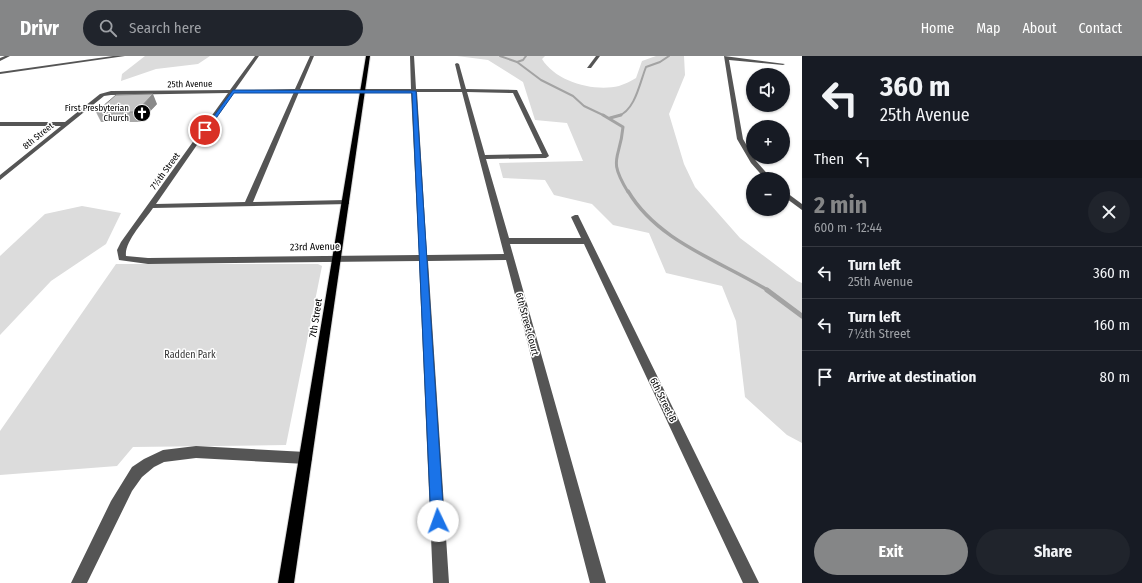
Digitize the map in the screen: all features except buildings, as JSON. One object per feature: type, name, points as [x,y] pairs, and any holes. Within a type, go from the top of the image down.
[{"type":"main road","name":"7th Street","points":[[286,583],[368,56]]},
{"type":"street","points":[[0,60],[8,56]]},
{"type":"street","points":[[0,73],[123,56]]},
{"type":"street","name":"7½th Street","points":[[122,258],[120,254],[125,242],[233,92],[257,56]]},
{"type":"street","points":[[248,204],[312,56]]},
{"type":"street","points":[[412,56],[441,583]]},
{"type":"street","points":[[590,67],[598,56]]},
{"type":"street","points":[[762,172],[753,162],[740,139],[726,57],[783,64]]},
{"type":"street","name":"6th Street Court","points":[[457,64],[598,583]]},
{"type":"street","name":"25th Avenue","points":[[106,94],[297,91],[515,91],[546,156],[482,157]]},
{"type":"street","name":"8th Street","points":[[0,178],[66,124],[106,94]]},
{"type":"street","points":[[0,124],[66,124]]},
{"type":"street","points":[[790,198],[802,208]]},
{"type":"street","points":[[150,206],[346,202]]},
{"type":"street","name":"6th Street B","points":[[575,217],[751,583]]},
{"type":"street","points":[[505,241],[586,241]]},
{"type":"street","name":"23rd Avenue","points":[[122,258],[148,261],[336,257],[509,257]]},
{"type":"street","points":[[80,583],[123,493],[137,472],[149,463],[163,456],[196,452],[306,458]]},
{"type":"green space","points":[[145,56],[210,56],[198,64],[156,69],[121,81],[122,74]]},
{"type":"green space","points":[[457,56],[545,56],[542,59],[548,67],[556,74],[566,79],[587,86],[609,88],[619,86],[636,78],[642,61],[656,56],[684,56],[685,75],[669,114],[684,164],[695,187],[740,238],[797,281],[802,283],[802,443],[787,435],[745,397],[736,321],[722,286],[666,273],[649,233],[613,225],[592,204],[554,195],[545,180],[503,178],[499,163],[583,161],[567,123],[535,120],[523,82],[488,60]]},
{"type":"green space","points":[[82,206],[121,213],[106,244],[51,281],[0,335],[0,256],[45,214]]},
{"type":"green space","name":"Radden Park","points":[[116,264],[318,264],[322,266],[286,445],[133,447],[117,466],[0,475],[0,431]]},
{"type":"waterway","points":[[500,56],[517,62]]},
{"type":"waterway","points":[[517,62],[523,60],[526,56]]},
{"type":"waterway","points":[[619,116],[624,113],[633,102],[646,67],[660,62],[669,56]]},
{"type":"waterway","points":[[517,62],[541,80],[573,96],[584,106],[603,115]]},
{"type":"waterway","points":[[603,115],[623,127],[616,165],[628,192]]},
{"type":"waterway","points":[[610,118],[619,116]]},
{"type":"waterway","points":[[628,191],[641,209],[656,224],[673,237],[711,260],[769,291]]},
{"type":"waterway","points":[[767,290],[802,316]]},
{"type":"place","name":"First Presbyterian Church","points":[[142,113]]},
{"type":"route","points":[[205,130],[233,92],[336,90],[414,91],[438,521]]}]
